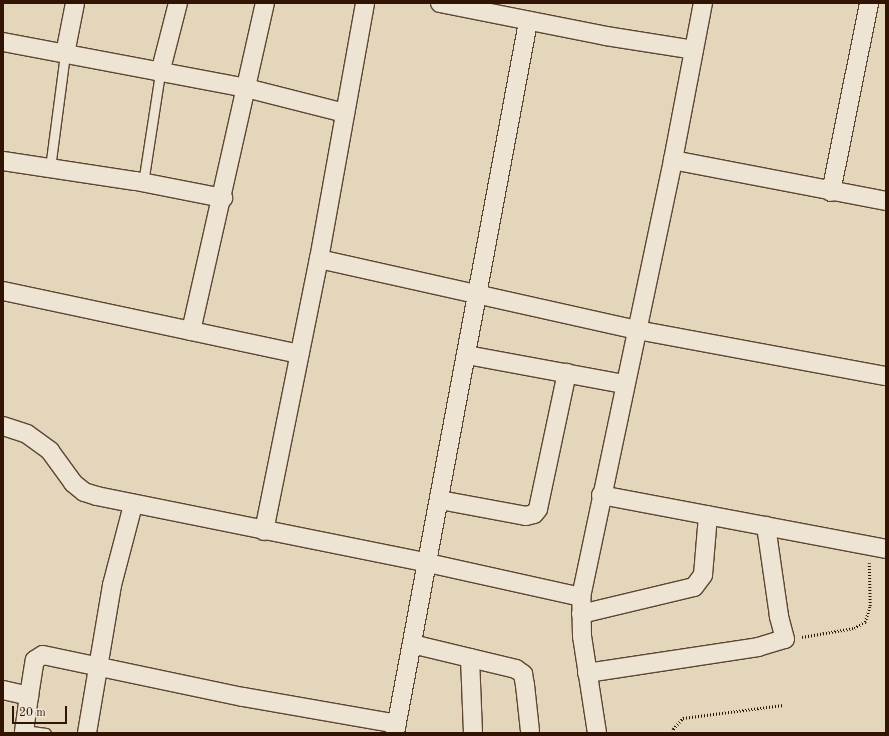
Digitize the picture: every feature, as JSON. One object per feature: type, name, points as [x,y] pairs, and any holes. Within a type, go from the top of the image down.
[{"type":"street","points":[[65,54],[74,3]]},
{"type":"street","points":[[160,74],[178,3]]},
{"type":"street","points":[[191,331],[223,198],[265,3]]},
{"type":"street","points":[[264,531],[319,259],[365,3]]},
{"type":"street","points":[[440,3],[528,22],[694,50]]},
{"type":"street","points":[[597,733],[587,673],[581,605],[601,495],[673,160],[702,3]]},
{"type":"street","points":[[832,192],[869,3]]},
{"type":"street","points":[[24,731],[35,660],[43,655],[97,664],[243,697],[396,729],[440,500],[528,22]]},
{"type":"street","points":[[3,42],[160,74],[246,88],[345,113]]},
{"type":"street","points":[[673,160],[832,192],[886,201]]},
{"type":"street","points":[[3,161],[143,183],[223,198]]},
{"type":"street","points":[[319,259],[637,330],[886,376]]},
{"type":"street","points":[[3,291],[299,354]]},
{"type":"street","points":[[467,354],[624,384]]},
{"type":"street","points":[[440,500],[526,516],[534,514],[538,509],[567,373]]},
{"type":"street","points":[[3,426],[28,434],[50,452],[73,484],[84,492],[133,505],[428,563],[581,605],[694,587],[703,575],[708,515]]},
{"type":"street","points":[[601,495],[877,548]]},
{"type":"street","points":[[86,733],[112,585],[133,505]]},
{"type":"street","points":[[587,673],[758,647],[785,639],[766,526]]},
{"type":"street","points":[[412,644],[516,669],[523,674],[530,731]]},
{"type":"street","points":[[470,658],[473,733]]},
{"type":"street","points":[[3,690],[29,696]]},
{"type":"lane","points":[[50,168],[65,54]]},
{"type":"lane","points":[[143,183],[160,74]]},
{"type":"lane","points":[[24,731],[46,733]]},
{"type":"path","points":[[785,639],[854,628],[865,622],[870,606],[877,548]]},
{"type":"path","points":[[673,733],[672,729],[683,718],[783,705]]}]
